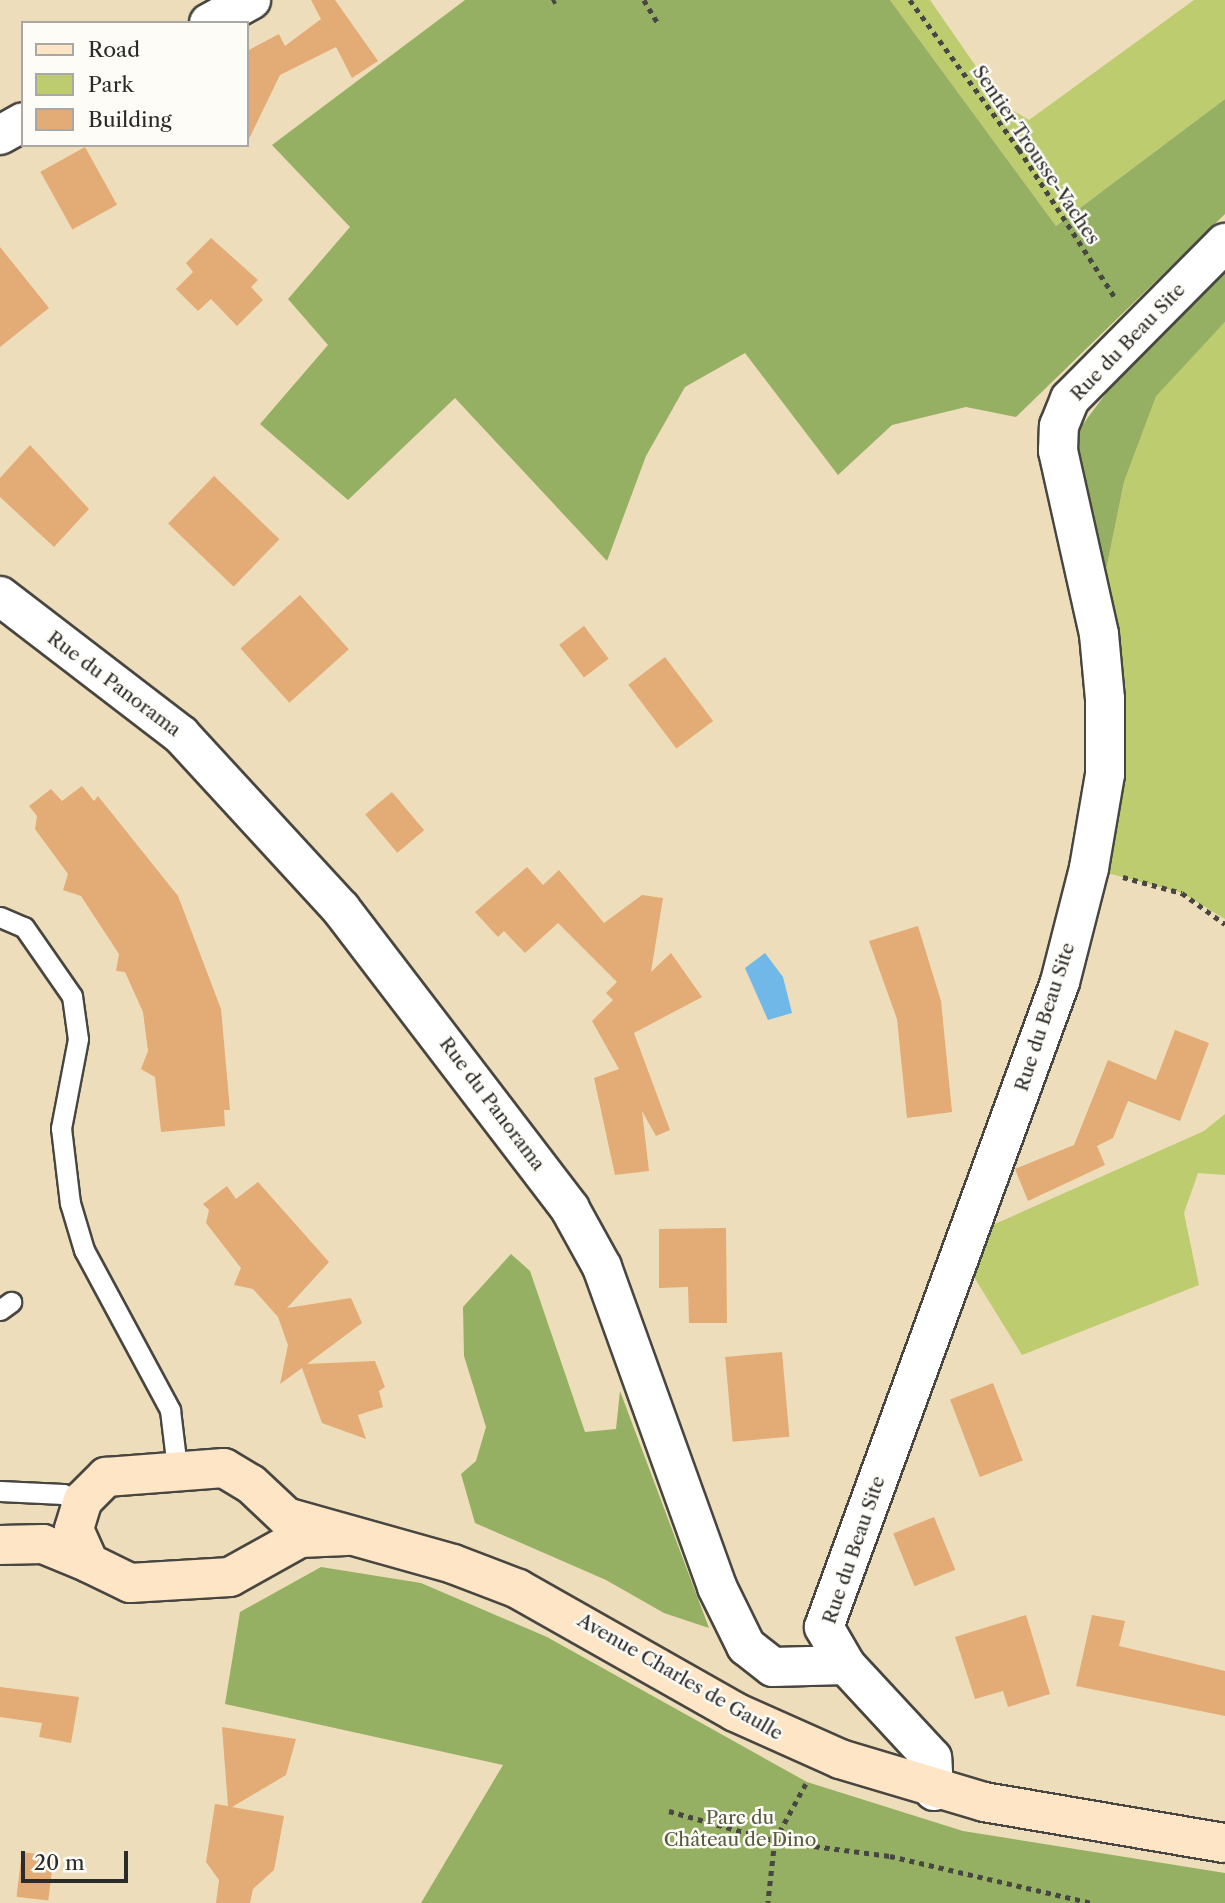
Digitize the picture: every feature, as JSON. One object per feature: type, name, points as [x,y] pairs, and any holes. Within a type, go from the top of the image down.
[{"type":"main road","name":"Avenue Charles de Gaulle","points":[[0,1545],[42,1532],[81,1505],[106,1478],[177,1468],[224,1468],[286,1517],[453,1564],[517,1589],[735,1712],[828,1755],[934,1791],[1225,1843]]},
{"type":"main road","points":[[242,1570],[265,1543],[269,1526],[262,1497]]},
{"type":"main road","points":[[81,1505],[74,1528],[89,1563]]},
{"type":"main road","name":"Avenue Charles de Gaulle","points":[[0,1545],[43,1544],[130,1583],[219,1579],[242,1570],[299,1538],[346,1536]]},
{"type":"street","points":[[213,21],[251,0]]},
{"type":"street","points":[[0,135],[21,123]]},
{"type":"street","name":"Rue du Beau Site","points":[[934,1791],[932,1758],[846,1665],[824,1627],[1060,982],[1088,867],[1105,774],[1105,699],[1099,634],[1058,451],[1059,426],[1070,399],[1225,243]]},
{"type":"street","name":"Rue du Panorama","points":[[0,596],[181,735],[341,909],[570,1209],[602,1267],[718,1587],[746,1646],[773,1667],[846,1665]]},
{"type":"lane","points":[[0,917],[24,927],[72,996],[78,1039],[61,1128],[70,1203],[84,1250],[170,1410],[177,1468]]},
{"type":"lane","points":[[0,1491],[62,1494],[81,1505]]},
{"type":"path","points":[[644,0],[658,23]]},
{"type":"path","name":"Sentier Trousse-Vaches","points":[[910,0],[1141,325]]},
{"type":"path","points":[[1088,867],[1182,893],[1225,924]]},
{"type":"path","points":[[768,1903],[775,1841],[828,1755]]},
{"type":"path","points":[[669,1811],[775,1841],[890,1856],[1092,1903]]},
{"type":"green space","points":[[465,0],[890,0],[1056,226],[1225,99],[1225,214],[1016,417],[966,407],[892,425],[838,475],[745,353],[685,387],[646,456],[607,561],[455,398],[348,500],[260,424],[328,345],[288,299],[350,227],[272,145]]},
{"type":"green space","points":[[890,0],[930,0],[1002,104],[1029,120],[1194,0],[1225,0],[1225,99],[1056,226]]},
{"type":"green space","points":[[1225,271],[1225,322],[1156,396],[1124,482],[1103,585],[1072,470],[1077,432],[1116,380]]},
{"type":"green space","points":[[1225,322],[1225,919],[1182,893],[1089,868],[1103,585],[1124,482],[1156,395]]},
{"type":"green space","points":[[1225,1114],[1225,1175],[1198,1173],[1184,1213],[1199,1285],[1022,1355],[974,1277],[988,1227],[1204,1131]]},
{"type":"green space","points":[[511,1254],[530,1271],[585,1432],[616,1429],[620,1391],[709,1628],[664,1613],[606,1580],[475,1523],[461,1474],[476,1461],[486,1427],[464,1356],[463,1307]]},
{"type":"green space","name":"Parc du Château de Dino","points":[[321,1567],[421,1583],[547,1637],[807,1782],[963,1831],[1225,1873],[1225,1903],[421,1903],[503,1765],[225,1704],[240,1612]]},
{"type":"water","points":[[765,953],[783,977],[792,1013],[768,1020],[745,968]]},
{"type":"building","points":[[311,0],[335,0],[378,61],[352,78],[336,47],[280,75],[248,141],[248,50],[279,34],[285,46],[321,19]]},
{"type":"building","points":[[85,147],[117,205],[72,229],[40,172]]},
{"type":"building","points":[[211,238],[258,280],[251,287],[263,300],[237,326],[211,299],[198,311],[176,289],[193,272],[186,263]]},
{"type":"building","points":[[0,247],[49,308],[0,347]]},
{"type":"building","points":[[30,445],[89,509],[54,547],[0,497],[0,478]]},
{"type":"building","points":[[214,476],[279,539],[234,587],[168,523]]},
{"type":"building","points":[[300,595],[349,649],[289,703],[241,649]]},
{"type":"building","points":[[584,626],[609,659],[584,677],[559,645]]},
{"type":"building","points":[[665,657],[713,721],[676,749],[628,685]]},
{"type":"building","points":[[82,786],[94,801],[98,796],[178,896],[221,1009],[230,1110],[224,1110],[225,1126],[161,1132],[155,1077],[141,1069],[148,1051],[143,1012],[125,972],[116,971],[119,954],[81,896],[63,890],[68,874],[35,829],[37,816],[29,806],[51,789],[62,801]]},
{"type":"building","points":[[392,792],[424,830],[397,853],[365,814]]},
{"type":"building","points":[[527,867],[543,885],[559,870],[604,923],[642,895],[663,898],[651,972],[671,953],[702,997],[634,1033],[670,1130],[656,1136],[642,1111],[649,1171],[615,1175],[594,1078],[619,1069],[592,1021],[613,1000],[606,993],[617,982],[558,923],[525,953],[504,931],[498,937],[475,912]]},
{"type":"building","points":[[918,926],[941,1001],[952,1112],[907,1118],[897,1019],[869,941]]},
{"type":"building","points":[[1175,1030],[1209,1043],[1180,1121],[1128,1101],[1113,1138],[1097,1146],[1105,1165],[1028,1201],[1015,1169],[1074,1145],[1108,1060],[1156,1080]]},
{"type":"building","points":[[258,1182],[329,1262],[287,1308],[351,1298],[362,1323],[307,1364],[375,1361],[385,1387],[379,1391],[383,1407],[358,1415],[366,1439],[322,1423],[302,1368],[280,1384],[288,1345],[278,1317],[253,1289],[234,1285],[241,1268],[206,1223],[209,1210],[203,1204],[227,1186],[236,1199]]},
{"type":"building","points":[[726,1228],[727,1323],[689,1323],[688,1287],[659,1288],[659,1229]]},
{"type":"building","points":[[782,1352],[789,1437],[733,1442],[725,1357]]},
{"type":"building","points":[[993,1383],[1023,1460],[980,1477],[950,1399]]},
{"type":"building","points":[[934,1517],[955,1570],[915,1586],[893,1533]]},
{"type":"building","points":[[1026,1615],[1050,1694],[1008,1707],[1003,1691],[975,1699],[955,1637]]},
{"type":"building","points":[[1092,1615],[1125,1621],[1119,1646],[1225,1671],[1225,1716],[1076,1686]]},
{"type":"building","points":[[0,1687],[79,1697],[71,1743],[39,1737],[42,1723],[0,1717]]},
{"type":"building","points":[[222,1727],[296,1739],[286,1775],[232,1807],[284,1816],[274,1870],[253,1889],[250,1903],[216,1903],[219,1880],[206,1862],[215,1804],[228,1806]]},
{"type":"building","points":[[22,1852],[54,1856],[48,1901],[17,1897]]}]
